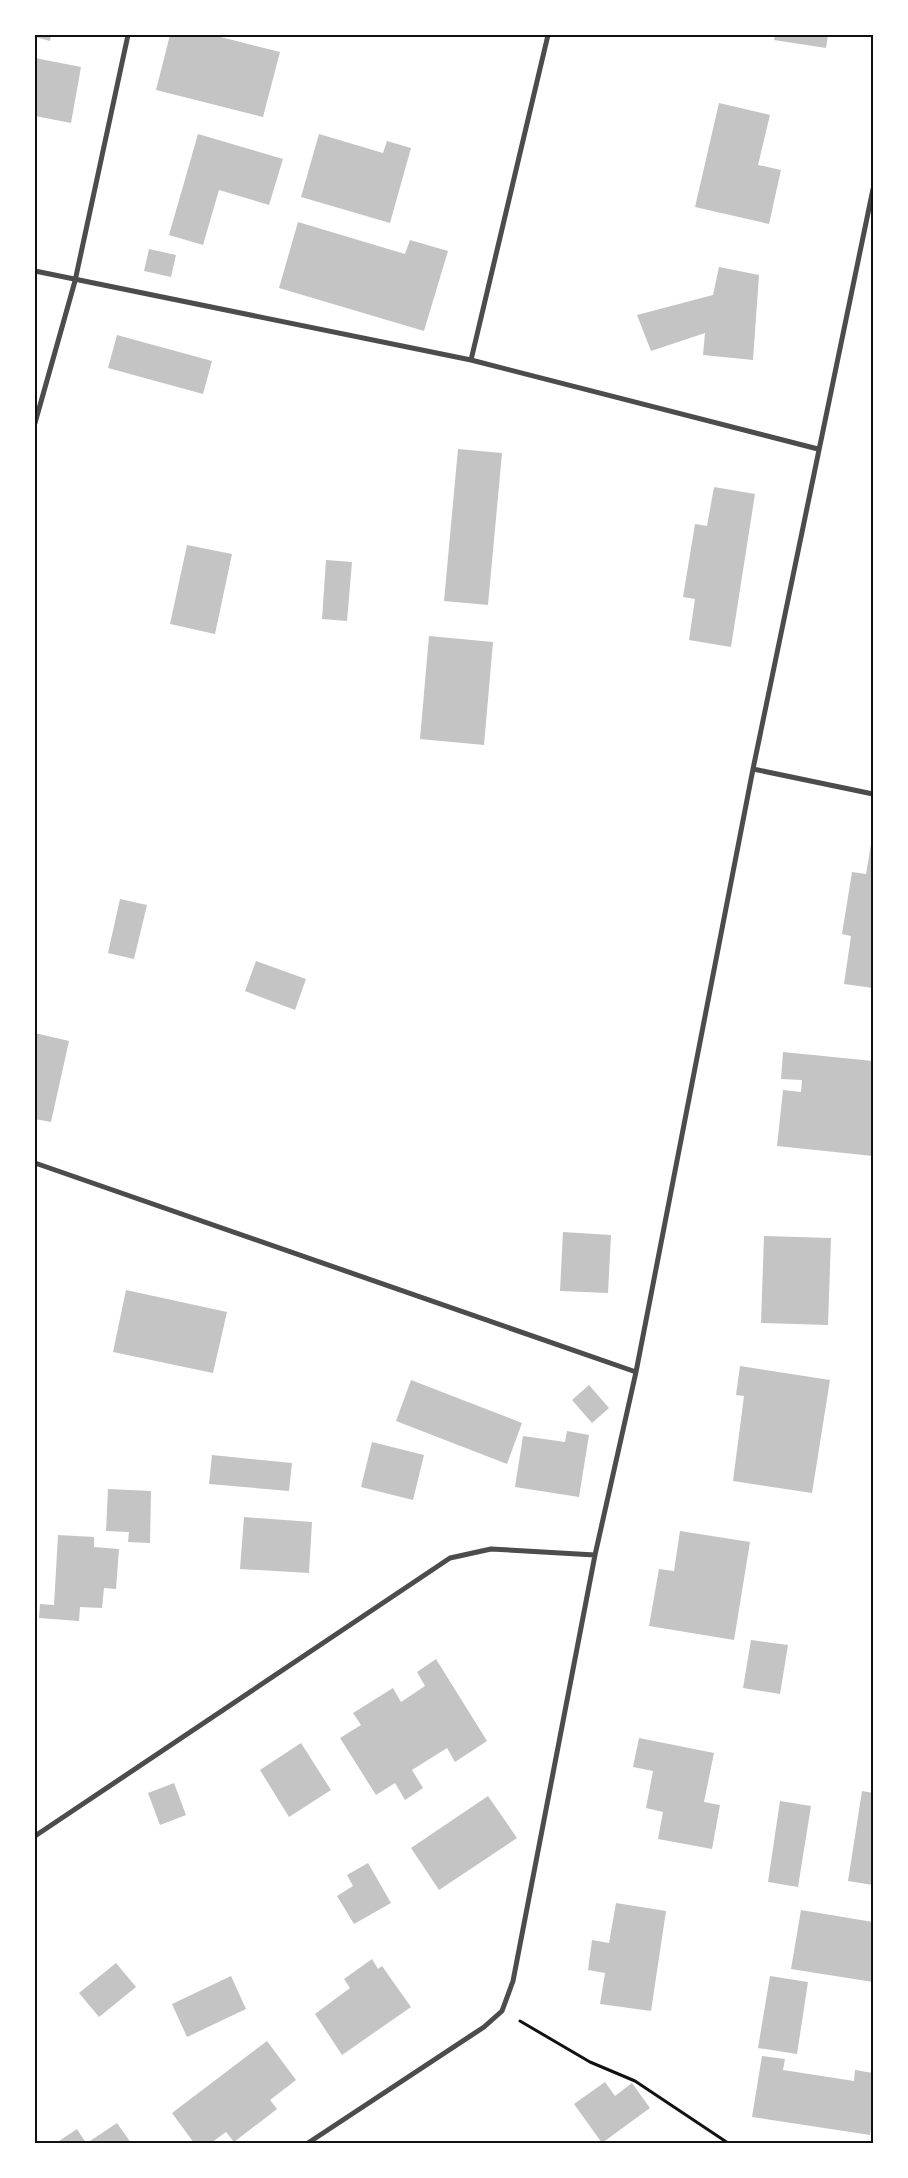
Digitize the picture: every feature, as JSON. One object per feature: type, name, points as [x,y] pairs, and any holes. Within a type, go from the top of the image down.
[{"type":"street","points":[[35,424],[75,281],[128,35]]},
{"type":"street","points":[[471,360],[548,35]]},
{"type":"street","points":[[308,2143],[484,2027],[502,2011],[513,1980],[595,1555],[636,1372],[753,769],[873,189]]},
{"type":"street","points":[[35,271],[75,281],[471,360],[818,449]]},
{"type":"street","points":[[753,769],[873,794]]},
{"type":"street","points":[[35,1163],[636,1372]]},
{"type":"street","points":[[35,1836],[450,1558],[491,1549],[595,1555]]},
{"type":"path","points":[[502,2011],[590,2062],[635,2080],[728,2143]]},
{"type":"building","points":[[35,35],[51,35],[50,41],[35,37]]},
{"type":"building","points":[[170,35],[213,35],[280,52],[263,117],[156,90]]},
{"type":"building","points":[[775,35],[828,35],[826,48],[774,40]]},
{"type":"building","points":[[35,58],[81,67],[71,123],[35,116]]},
{"type":"building","points":[[719,103],[770,115],[758,165],[781,170],[769,224],[695,207]]},
{"type":"building","points":[[198,134],[283,159],[269,205],[219,190],[203,245],[169,235]]},
{"type":"building","points":[[319,134],[383,153],[387,141],[411,148],[390,223],[301,197]]},
{"type":"building","points":[[298,222],[405,254],[410,240],[448,251],[424,331],[279,288]]},
{"type":"building","points":[[149,249],[176,255],[171,277],[144,271]]},
{"type":"building","points":[[719,267],[759,275],[753,360],[703,355],[705,333],[651,351],[637,315],[713,295]]},
{"type":"building","points":[[117,335],[212,361],[203,394],[108,368]]},
{"type":"building","points":[[458,449],[502,453],[488,605],[444,601]]},
{"type":"building","points":[[714,487],[755,494],[731,647],[689,640],[695,599],[683,597],[695,524],[707,526]]},
{"type":"building","points":[[187,545],[232,554],[215,634],[170,624]]},
{"type":"building","points":[[326,560],[352,562],[347,621],[322,619]]},
{"type":"building","points":[[429,636],[493,642],[484,745],[420,739]]},
{"type":"building","points":[[872,838],[873,988],[844,984],[851,936],[842,934],[852,872],[866,874]]},
{"type":"building","points":[[120,899],[147,905],[134,959],[108,953]]},
{"type":"building","points":[[256,961],[306,979],[295,1010],[245,991]]},
{"type":"building","points":[[35,1033],[69,1041],[51,1122],[35,1119]]},
{"type":"building","points":[[783,1052],[873,1061],[873,1156],[777,1146],[783,1090],[801,1092],[802,1080],[781,1079]]},
{"type":"building","points":[[563,1232],[611,1235],[608,1293],[560,1291]]},
{"type":"building","points":[[764,1236],[831,1238],[828,1325],[761,1323]]},
{"type":"building","points":[[126,1290],[227,1312],[213,1373],[113,1352]]},
{"type":"building","points":[[740,1366],[830,1380],[812,1493],[733,1481],[744,1396],[736,1395]]},
{"type":"building","points":[[411,1380],[522,1423],[507,1464],[396,1421]]},
{"type":"building","points":[[589,1385],[609,1408],[592,1423],[572,1400]]},
{"type":"building","points":[[567,1431],[589,1435],[579,1497],[515,1487],[523,1436],[565,1442]]},
{"type":"building","points":[[372,1442],[424,1455],[413,1500],[361,1487]]},
{"type":"building","points":[[212,1455],[292,1463],[289,1491],[209,1484]]},
{"type":"building","points":[[108,1489],[151,1491],[150,1543],[128,1542],[129,1532],[106,1531]]},
{"type":"building","points":[[244,1517],[312,1522],[309,1573],[240,1569]]},
{"type":"building","points":[[680,1531],[750,1542],[734,1640],[649,1626],[659,1569],[674,1571]]},
{"type":"building","points":[[58,1535],[94,1537],[94,1547],[119,1549],[116,1589],[104,1588],[102,1608],[80,1607],[79,1621],[39,1618],[40,1604],[54,1605]]},
{"type":"building","points":[[751,1640],[788,1645],[780,1694],[743,1688]]},
{"type":"building","points":[[436,1659],[487,1741],[455,1762],[447,1748],[412,1770],[423,1788],[405,1800],[395,1783],[376,1795],[340,1738],[361,1725],[353,1713],[393,1688],[401,1702],[425,1686],[417,1672]]},
{"type":"building","points":[[639,1738],[714,1753],[704,1802],[720,1805],[712,1849],[658,1839],[663,1812],[646,1808],[653,1771],[633,1767]]},
{"type":"building","points":[[301,1743],[331,1790],[289,1817],[260,1770]]},
{"type":"building","points":[[174,1783],[186,1815],[160,1825],[148,1793]]},
{"type":"building","points":[[862,1791],[873,1793],[873,1885],[848,1881]]},
{"type":"building","points":[[488,1796],[517,1838],[439,1890],[411,1848]]},
{"type":"building","points":[[780,1801],[811,1806],[798,1887],[768,1882]]},
{"type":"building","points":[[368,1863],[391,1903],[354,1924],[337,1896],[353,1886],[347,1875]]},
{"type":"building","points":[[616,1903],[666,1911],[651,2011],[600,2004],[605,1973],[588,1970],[592,1940],[609,1943]]},
{"type":"building","points":[[801,1910],[873,1922],[873,1982],[791,1969]]},
{"type":"building","points":[[372,1959],[378,1969],[382,1966],[411,2007],[342,2055],[315,2014],[350,1988],[344,1979]]},
{"type":"building","points":[[116,1963],[136,1987],[99,2017],[79,1993]]},
{"type":"building","points":[[231,1976],[246,2009],[187,2037],[172,2004]]},
{"type":"building","points":[[770,1976],[808,1982],[797,2054],[758,2048]]},
{"type":"building","points":[[267,2041],[296,2080],[270,2100],[277,2109],[234,2142],[226,2132],[211,2143],[194,2143],[172,2113]]},
{"type":"building","points":[[762,2056],[785,2059],[783,2070],[854,2081],[855,2070],[873,2073],[873,2114],[870,2135],[752,2117]]},
{"type":"building","points":[[605,2082],[615,2096],[632,2083],[650,2108],[602,2143],[574,2104]]},
{"type":"building","points":[[117,2123],[131,2143],[87,2143]]},
{"type":"building","points":[[77,2129],[86,2143],[56,2143]]}]
